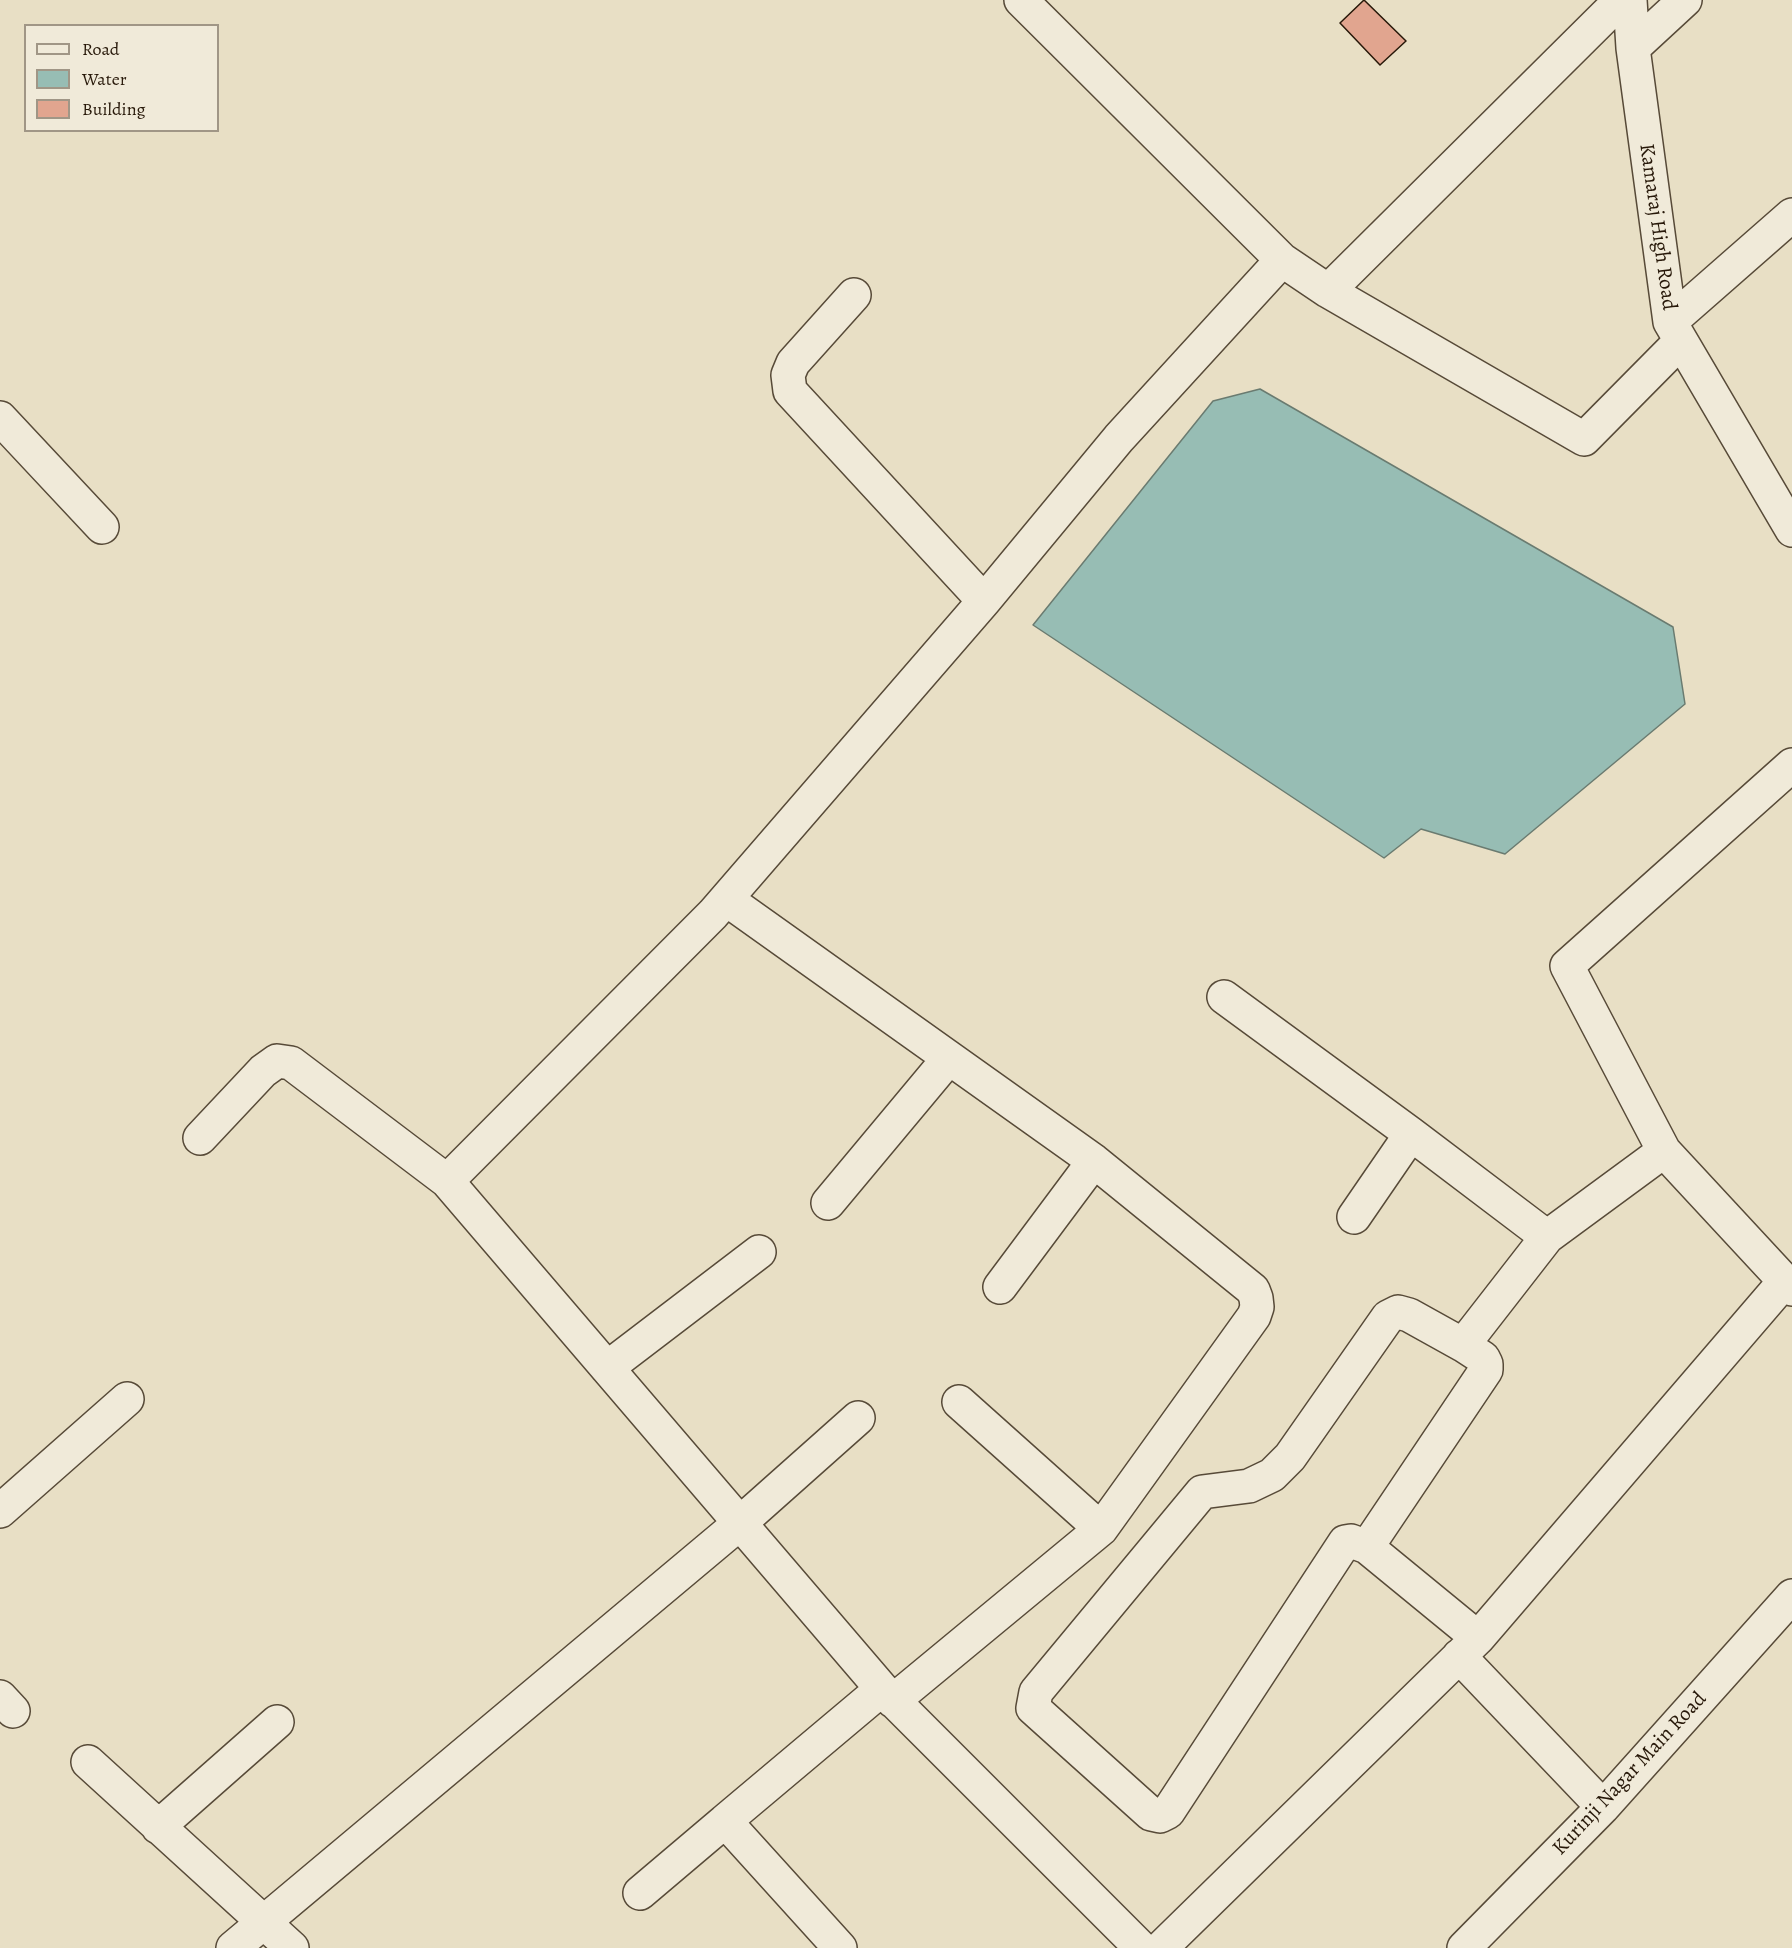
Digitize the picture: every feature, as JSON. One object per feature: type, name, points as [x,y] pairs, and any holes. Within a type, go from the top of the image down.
[{"type":"street","points":[[1021,0],[1282,260],[1328,291],[1584,439],[1675,331],[1792,215]]},
{"type":"street","points":[[1328,291],[1621,0]]},
{"type":"street","name":"Kamaraj High Road","points":[[1630,0],[1633,48],[1675,331],[1792,530]]},
{"type":"street","points":[[1633,48],[1685,0]]},
{"type":"street","points":[[447,1181],[713,914],[984,601],[1119,438],[1282,260]]},
{"type":"street","points":[[854,296],[793,363],[789,375],[790,391],[984,601]]},
{"type":"street","points":[[0,418],[102,526]]},
{"type":"street","points":[[1161,1948],[1468,1647],[1788,1286],[1664,1151],[1567,966],[1792,765]]},
{"type":"street","points":[[640,1893],[725,1821],[1101,1529],[1254,1316],[1257,1307],[1253,1290],[1094,1161],[726,899]]},
{"type":"street","points":[[1224,997],[1411,1134],[1546,1238]]},
{"type":"street","points":[[828,1203],[949,1058]]},
{"type":"street","points":[[200,1138],[263,1071],[277,1061],[291,1063],[447,1181],[888,1695],[1141,1948]]},
{"type":"street","points":[[1354,1216],[1411,1134]]},
{"type":"street","points":[[1462,1345],[1546,1238],[1664,1151]]},
{"type":"street","points":[[1000,1287],[1094,1161]]},
{"type":"street","points":[[607,1368],[759,1252]]},
{"type":"street","points":[[1367,1547],[1486,1370],[1483,1358],[1409,1315],[1398,1312],[1388,1317],[1290,1457],[1272,1475],[1250,1486],[1202,1492],[1036,1692],[1034,1708],[1151,1814],[1160,1816],[1168,1812],[1345,1542],[1351,1541],[1367,1547],[1468,1647],[1603,1807]]},
{"type":"street","points":[[0,1510],[127,1399]]},
{"type":"street","points":[[959,1402],[1101,1529]]},
{"type":"street","points":[[233,1948],[740,1523],[858,1418]]},
{"type":"street","name":"Kurinji Nagar Main Road","points":[[1464,1948],[1603,1807],[1792,1596]]},
{"type":"street","points":[[158,1827],[277,1722]]},
{"type":"street","points":[[88,1762],[264,1920],[292,1948]]},
{"type":"street","points":[[725,1821],[840,1948]]},
{"type":"water","points":[[1260,389],[1673,627],[1685,704],[1505,854],[1421,829],[1384,858],[1033,625],[1213,401]]},
{"type":"building","points":[[1364,0],[1406,41],[1380,65],[1340,23]]}]
